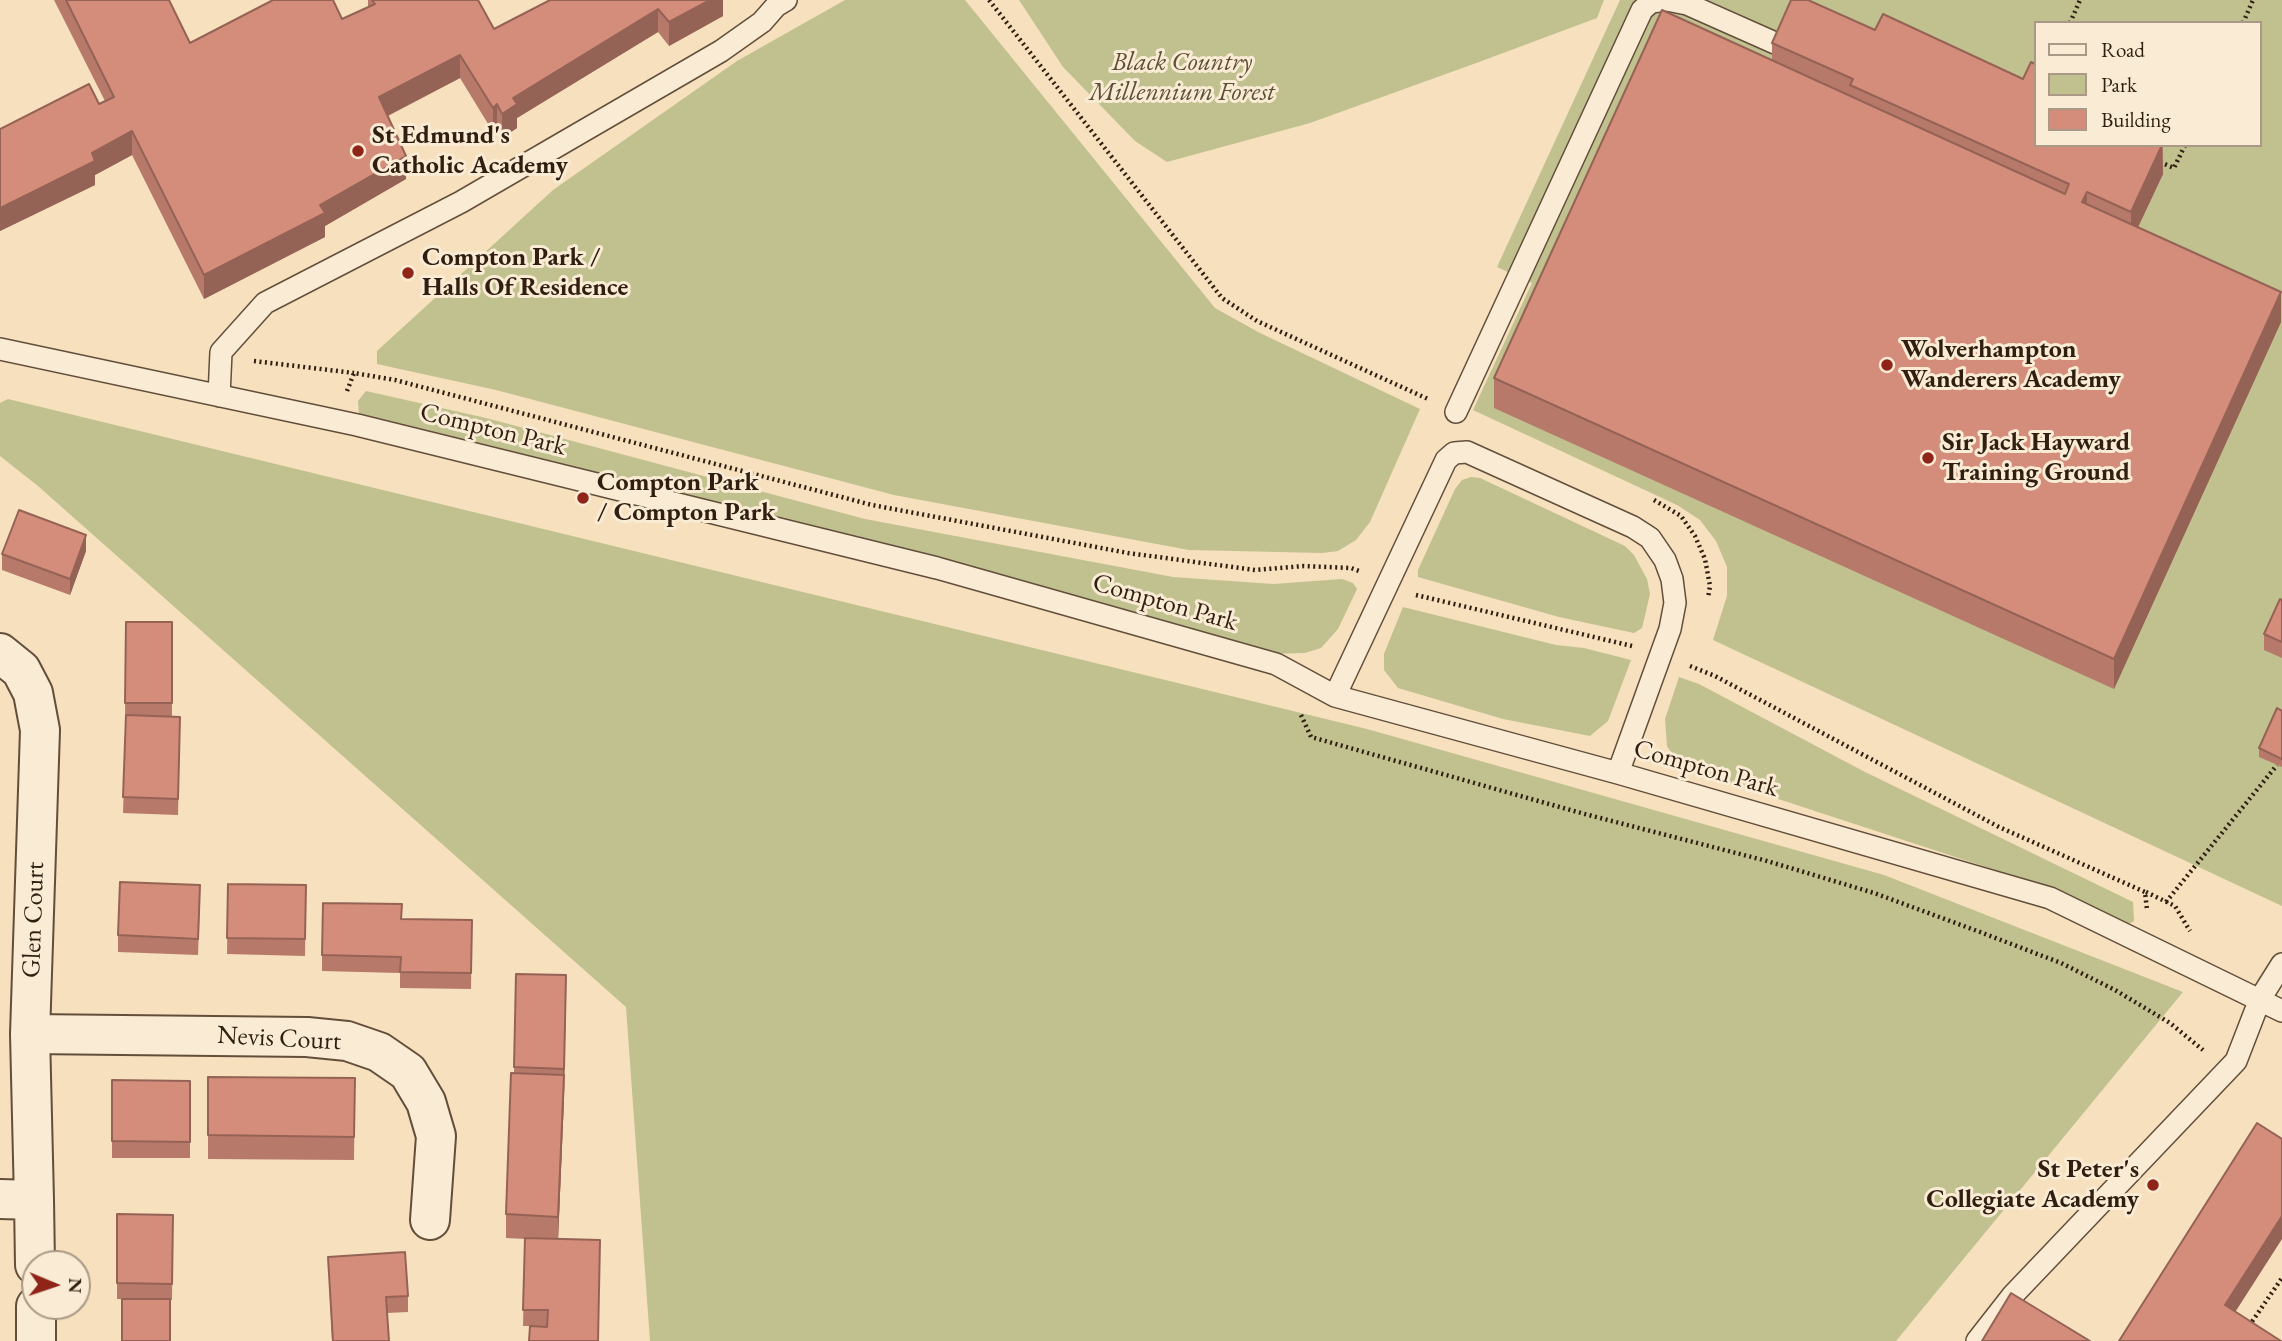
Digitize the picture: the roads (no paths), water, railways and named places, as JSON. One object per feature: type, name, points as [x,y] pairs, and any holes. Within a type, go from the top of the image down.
[{"type":"street","name":"Glen Court","points":[[0,653],[21,670],[33,693],[40,730],[30,1034],[17,1199],[31,1250]]},
{"type":"street","name":"Nevis Court","points":[[30,1034],[307,1037],[348,1041],[379,1052],[408,1072],[426,1102],[436,1136],[430,1220]]},
{"type":"street","points":[[36,1320],[37,1341]]},
{"type":"lane","points":[[1456,412],[1642,10],[1651,2],[1667,0],[1706,6],[1775,43]]},
{"type":"lane","points":[[219,396],[221,352],[265,303],[461,202],[697,64],[762,22],[778,2]]},
{"type":"lane","name":"Compton Park","points":[[0,349],[338,421],[937,568],[1276,664],[1335,696],[1618,773],[2050,898],[2282,1011]]},
{"type":"lane","points":[[1335,696],[1446,460],[1454,453],[1467,452],[1633,527],[1650,538],[1665,560],[1672,579],[1675,603],[1670,629],[1618,773]]},
{"type":"lane","points":[[1976,1341],[2013,1295],[2236,1061],[2260,999],[2282,964]]},
{"type":"place","name":"St Edmund's Catholic Academy","points":[[358,151]]},
{"type":"place","name":"Compton Park / Halls Of Residence","points":[[408,273]]},
{"type":"place","name":"Wolverhampton Wanderers Academy","points":[[1887,365]]},
{"type":"place","name":"Sir Jack Hayward Training Ground","points":[[1928,458]]},
{"type":"place","name":"Compton Park / Compton Park","points":[[583,498]]},
{"type":"place","name":"St Peter's Collegiate Academy","points":[[2153,1185]]},
{"type":"park label","name":"Black Country Millennium Forest","points":[[1182,78]]}]
